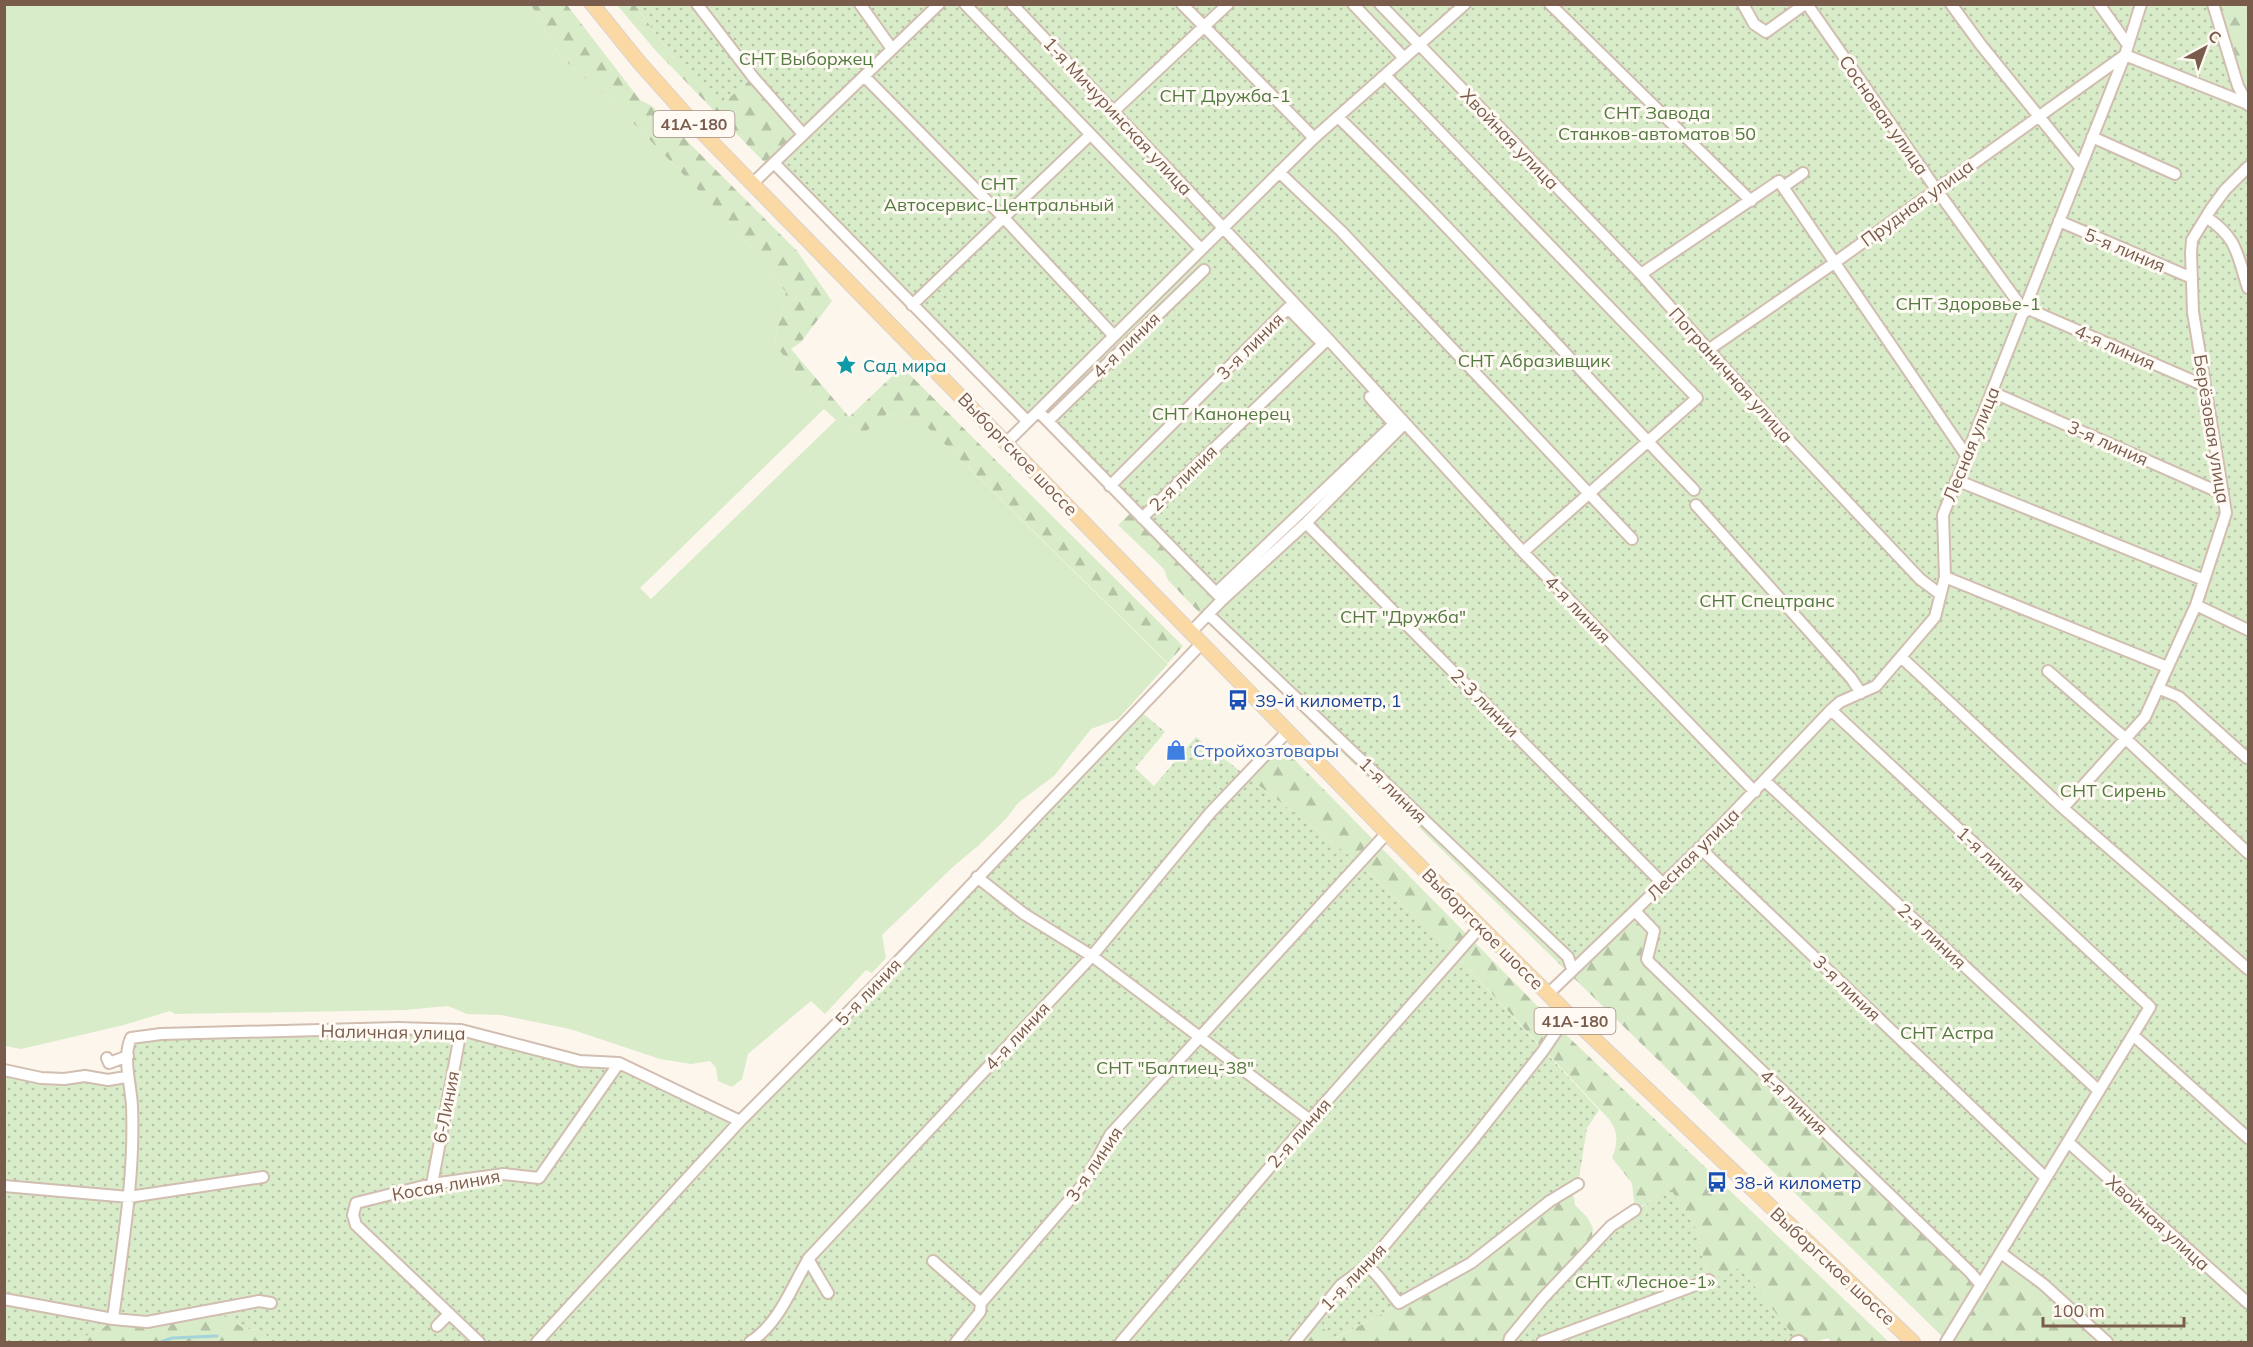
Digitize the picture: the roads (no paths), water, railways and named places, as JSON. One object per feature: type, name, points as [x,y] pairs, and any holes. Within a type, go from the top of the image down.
[{"type":"main road","name":"41А-180","points":[[592,4],[639,62],[696,126],[753,183]]},
{"type":"main road","name":"Выборгское шоссе","points":[[753,183],[1387,833],[1568,1014],[1913,1342]]},
{"type":"street","points":[[697,4],[753,77],[803,134]]},
{"type":"street","points":[[860,4],[892,49]]},
{"type":"street","points":[[753,183],[939,4]]},
{"type":"street","points":[[965,4],[1201,249]]},
{"type":"street","name":"1-я Мичуринская улица","points":[[1012,4],[1223,227],[1325,341]]},
{"type":"street","points":[[1182,4],[1314,138]]},
{"type":"street","points":[[1114,111],[1228,4]]},
{"type":"street","points":[[1353,4],[1404,58]]},
{"type":"street","name":"Хвойная улица","points":[[1380,4],[1641,274]]},
{"type":"street","points":[[1006,442],[1314,138],[1465,4]]},
{"type":"street","points":[[1550,4],[1751,201]]},
{"type":"street","points":[[1743,4],[1754,24],[1766,32],[1806,4]]},
{"type":"street","name":"Сосновая улица","points":[[1806,4],[1936,189],[2025,310]]},
{"type":"street","points":[[1951,4],[1981,45],[2080,167]]},
{"type":"street","points":[[2099,4],[2127,50],[2248,105]]},
{"type":"street","name":"Лесная улица","points":[[1548,994],[1700,848],[1831,710],[1840,702],[1875,686],[1935,617],[1945,577],[1943,515],[2127,50],[2141,4]]},
{"type":"street","points":[[2213,4],[2238,86],[2248,105]]},
{"type":"street","name":"Прудная улица","points":[[1708,350],[1835,262],[2127,50]]},
{"type":"street","points":[[1385,75],[1697,398],[1523,552]]},
{"type":"street","points":[[864,76],[1004,218],[1114,336]]},
{"type":"street","points":[[1338,117],[1415,192],[1695,490]]},
{"type":"street","points":[[912,305],[1090,135]]},
{"type":"street","points":[[2092,136],[2175,174]]},
{"type":"street","points":[[774,163],[1027,421]]},
{"type":"street","name":"Берёзовая улица","points":[[2063,808],[2145,717],[2196,605],[2226,513],[2193,312],[2190,253],[2192,240],[2206,217],[2225,190],[2248,167]]},
{"type":"street","points":[[1279,172],[1341,231],[1632,539]]},
{"type":"street","points":[[1641,274],[1751,201],[1803,173]]},
{"type":"street","points":[[1781,184],[1966,455]]},
{"type":"street","points":[[2206,217],[2230,237],[2248,288]]},
{"type":"street","name":"5-я линия","points":[[2059,221],[2192,278]]},
{"type":"street","name":"4-я линия","points":[[1048,421],[1204,270]]},
{"type":"street","name":"Пограничная улица","points":[[1641,274],[1784,435],[1920,579],[1940,594]]},
{"type":"street","name":"3-я линия","points":[[1110,486],[1288,308],[1325,341]]},
{"type":"street","name":"4-я линия","points":[[2025,310],[2205,386]]},
{"type":"street","name":"4-я линия","points":[[1325,341],[1405,423],[1523,552],[1755,792]]},
{"type":"street","name":"2-я линия","points":[[1142,518],[1325,341]]},
{"type":"street","name":"3-я линия","points":[[1992,393],[2223,494]]},
{"type":"street","points":[[1191,632],[1208,614],[1219,597],[1394,424],[1370,398]]},
{"type":"street","points":[[1038,411],[1219,597]]},
{"type":"street","points":[[1219,597],[1306,523],[1405,423]]},
{"type":"street","points":[[1956,480],[2204,580]]},
{"type":"street","points":[[1696,505],[1851,678],[1861,693]]},
{"type":"street","name":"2-3 линии","points":[[1306,523],[1663,884]]},
{"type":"street","points":[[1945,577],[2167,667]]},
{"type":"street","points":[[2196,605],[2248,630]]},
{"type":"street","name":"1-я линия","points":[[1208,614],[1568,957],[1572,969]]},
{"type":"street","name":"5-я линия","points":[[537,1342],[740,1121],[880,980],[1202,643]]},
{"type":"street","points":[[1901,657],[2063,808],[2248,969]]},
{"type":"street","points":[[2048,671],[2126,739],[2248,853]]},
{"type":"street","points":[[2158,688],[2179,697],[2247,758]]},
{"type":"street","name":"1-я линия","points":[[1831,710],[2150,1007],[2133,1035]]},
{"type":"street","name":"4-я линия","points":[[750,1342],[760,1336],[776,1317],[808,1259],[1092,956],[1210,813],[1288,731]]},
{"type":"street","name":"2-я линия","points":[[1765,781],[2099,1091]]},
{"type":"street","name":"3-я линия","points":[[956,1342],[980,1312],[981,1303],[1085,1182],[1110,1136],[1198,1037],[1387,833]]},
{"type":"street","name":"3-я линия","points":[[1700,848],[2046,1178]]},
{"type":"street","points":[[978,877],[1024,914],[1092,956],[1310,1120]]},
{"type":"street","name":"4-я линия","points":[[1635,911],[1654,931],[1647,959],[1649,962],[1981,1285]]},
{"type":"street","name":"2-я линия","points":[[1121,1342],[1310,1120],[1481,926]]},
{"type":"street","name":"1-я линия","points":[[1295,1342],[1341,1285],[1367,1266],[1472,1141],[1543,1051],[1568,1014]]},
{"type":"street","name":"Наличная улица","points":[[128,1061],[127,1049],[131,1038],[161,1034],[399,1028],[461,1030],[580,1060],[619,1063],[740,1121]]},
{"type":"street","name":"6-Линия","points":[[432,1184],[461,1030]]},
{"type":"street","points":[[1946,1342],[2133,1035],[2248,1138]]},
{"type":"street","points":[[106,1058],[109,1063],[128,1061],[132,1108],[129,1197],[113,1319]]},
{"type":"street","name":"Косая линия","points":[[448,1314],[356,1225],[353,1215],[356,1203],[432,1184],[504,1174],[539,1178],[619,1063]]},
{"type":"street","points":[[4,1070],[41,1078],[64,1079],[76,1076],[108,1080],[126,1077]]},
{"type":"street","name":"Хвойная улица","points":[[2068,1142],[2248,1303]]},
{"type":"street","points":[[4,1185],[129,1197],[263,1178]]},
{"type":"street","points":[[1367,1266],[1375,1271],[1385,1287],[1400,1303],[1471,1263],[1550,1201],[1578,1184]]},
{"type":"street","points":[[1509,1342],[1543,1298],[1610,1227],[1635,1210]]},
{"type":"street","points":[[2001,1253],[2043,1284],[2107,1342]]},
{"type":"street","points":[[808,1259],[828,1293]]},
{"type":"street","points":[[933,1261],[981,1303]]},
{"type":"street","points":[[1542,1342],[1709,1280]]},
{"type":"street","points":[[4,1299],[113,1319],[147,1322],[259,1301],[271,1304]]},
{"type":"street","points":[[437,1326],[448,1314],[479,1342]]},
{"type":"waterway","points":[[161,1342],[172,1338],[217,1336]]},
{"type":"place","name":"Сад мира","points":[[846,365]]},
{"type":"place","name":"39-й километр, 1","points":[[1238,700]]},
{"type":"place","name":"Стройхозтовары","points":[[1176,750]]},
{"type":"place","name":"38-й километр","points":[[1717,1182]]},
{"type":"park label","name":"СНТ Выборжец","points":[[806,58]]},
{"type":"park label","name":"СНТ Дружба-1","points":[[1225,95]]},
{"type":"park label","name":"СНТ Завода Станков-автоматов 50","points":[[1657,122]]},
{"type":"park label","name":"СНТ Автосервис-Центральный","points":[[999,193]]},
{"type":"park label","name":"СНТ Здоровье-1","points":[[1968,303]]},
{"type":"park label","name":"СНТ Абразивщик","points":[[1534,360]]},
{"type":"park label","name":"СНТ Канонерец","points":[[1221,413]]},
{"type":"park label","name":"СНТ Спецтранс","points":[[1767,600]]},
{"type":"park label","name":"СНТ \"Дружба\"","points":[[1403,616]]},
{"type":"park label","name":"СНТ Сирень","points":[[2113,790]]},
{"type":"park label","name":"СНТ Астра","points":[[1947,1032]]},
{"type":"park label","name":"СНТ \"Балтиец-38\"","points":[[1175,1067]]},
{"type":"park label","name":"СНТ «Лесное-1»","points":[[1645,1281]]}]
